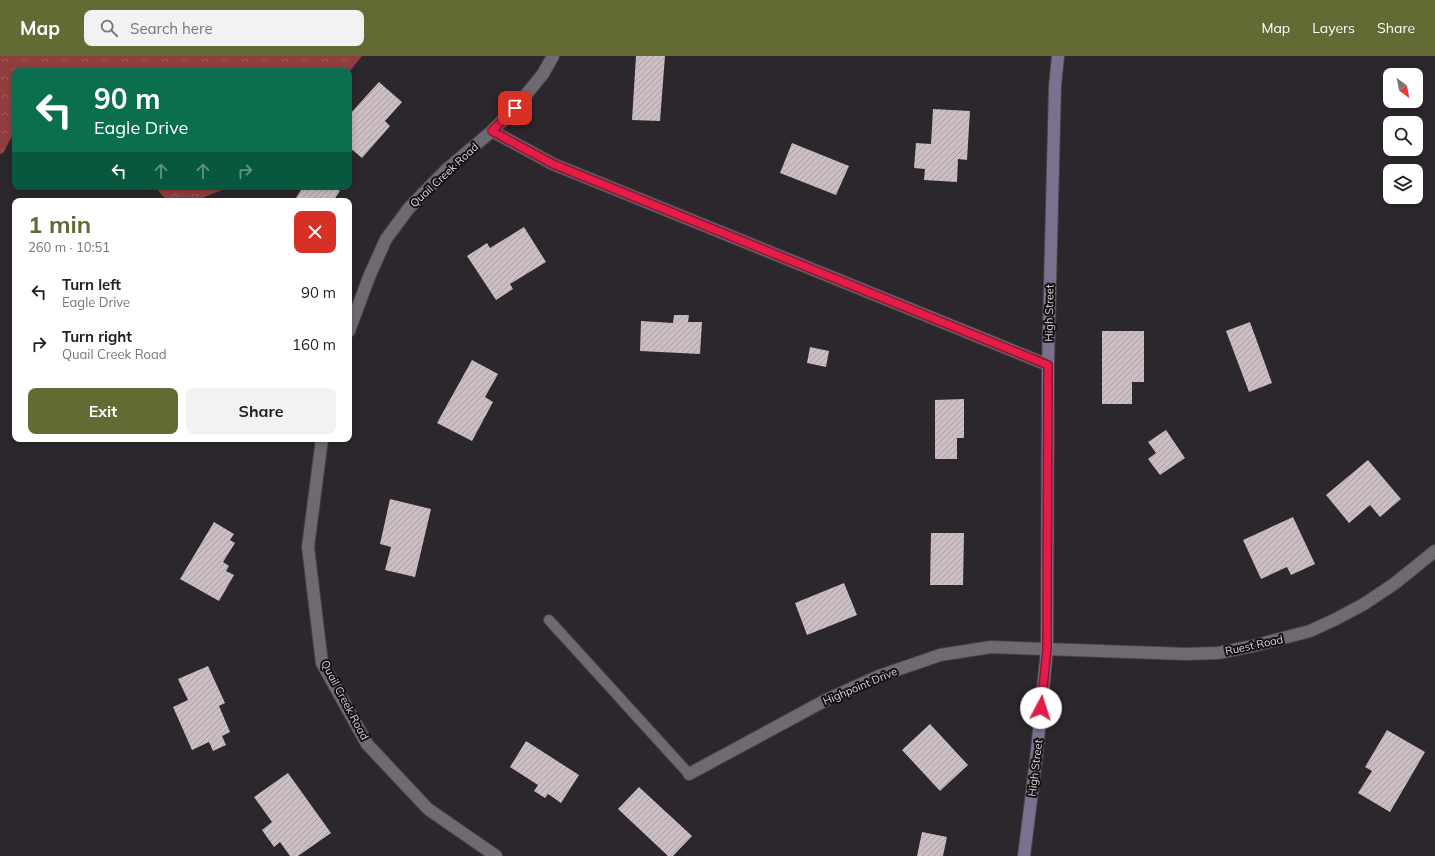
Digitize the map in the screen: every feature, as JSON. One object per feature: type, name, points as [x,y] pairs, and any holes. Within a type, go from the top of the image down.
[{"type":"street","name":"Quail Creek Road","points":[[352,323],[369,277],[386,239],[414,202],[447,169],[492,131],[520,103],[543,74],[553,56]]},
{"type":"street","name":"High Street","points":[[1024,856],[1037,753],[1047,649],[1048,365],[1055,94],[1058,56]]},
{"type":"street","points":[[492,131],[553,164],[1048,365]]},
{"type":"street","name":"Quail Creek Road","points":[[322,442],[308,547],[322,663],[367,744],[428,809],[496,856]]},
{"type":"street","name":"Ruest Road","points":[[1047,649],[1186,654],[1218,653],[1284,639],[1310,631],[1364,604],[1394,584],[1435,550]]},
{"type":"street","name":"Highpoint Drive","points":[[689,774],[826,700],[879,676],[940,655],[991,647],[1047,649]]},
{"type":"lane","points":[[549,620],[689,774]]},
{"type":"green space","points":[[0,56],[362,56],[352,68],[12,68],[12,136],[3,153],[0,154]]},
{"type":"green space","points":[[158,190],[222,190],[202,198],[164,198]]},
{"type":"building","points":[[636,56],[665,56],[660,121],[632,120]]},
{"type":"building","points":[[379,82],[402,102],[385,121],[390,126],[362,158],[352,150],[352,112]]},
{"type":"building","points":[[933,109],[970,111],[967,160],[958,159],[957,182],[924,180],[925,169],[914,168],[916,143],[931,144]]},
{"type":"building","points":[[792,143],[849,166],[836,195],[780,173]]},
{"type":"building","points":[[301,190],[340,191],[335,198],[296,198]]},
{"type":"building","points":[[524,227],[546,262],[510,284],[513,289],[496,300],[467,256],[487,243],[490,248]]},
{"type":"building","points":[[674,315],[689,315],[688,322],[702,322],[700,354],[640,351],[641,321],[673,323]]},
{"type":"building","points":[[1250,322],[1272,383],[1249,392],[1226,331]]},
{"type":"building","points":[[1102,331],[1144,331],[1144,382],[1132,382],[1132,404],[1102,404]]},
{"type":"building","points":[[810,347],[829,351],[826,367],[807,363]]},
{"type":"building","points":[[472,360],[498,374],[485,397],[493,402],[472,441],[437,423]]},
{"type":"building","points":[[964,399],[964,438],[957,438],[957,459],[935,459],[935,400]]},
{"type":"building","points":[[1166,430],[1185,458],[1160,475],[1148,459],[1156,453],[1148,442]]},
{"type":"building","points":[[1368,460],[1401,499],[1380,517],[1370,505],[1349,523],[1326,495]]},
{"type":"building","points":[[390,499],[431,509],[415,577],[385,570],[391,547],[380,544]]},
{"type":"building","points":[[1293,517],[1315,564],[1291,575],[1287,567],[1261,579],[1243,540]]},
{"type":"building","points":[[214,522],[234,534],[230,540],[235,543],[223,562],[229,566],[226,571],[234,575],[219,601],[180,579]]},
{"type":"building","points":[[931,533],[964,533],[963,585],[930,585]]},
{"type":"building","points":[[844,583],[857,615],[807,635],[795,603]]},
{"type":"building","points":[[208,666],[225,703],[219,706],[230,732],[222,736],[226,745],[213,751],[209,742],[192,750],[173,707],[188,700],[178,679]]},
{"type":"building","points":[[930,724],[968,765],[940,791],[902,750]]},
{"type":"building","points":[[1387,730],[1425,752],[1390,812],[1358,793],[1372,771],[1365,767]]},
{"type":"building","points":[[526,741],[579,775],[561,803],[548,794],[545,798],[534,791],[538,785],[510,767]]},
{"type":"building","points":[[288,773],[331,833],[298,856],[290,856],[280,842],[274,847],[262,830],[272,822],[254,797]]},
{"type":"building","points":[[639,787],[692,836],[673,856],[668,856],[618,809]]},
{"type":"building","points":[[922,832],[947,837],[943,856],[917,856]]},
{"type":"route","points":[[515,108],[492,131],[553,164],[1048,365],[1047,649],[1041,708]]}]
